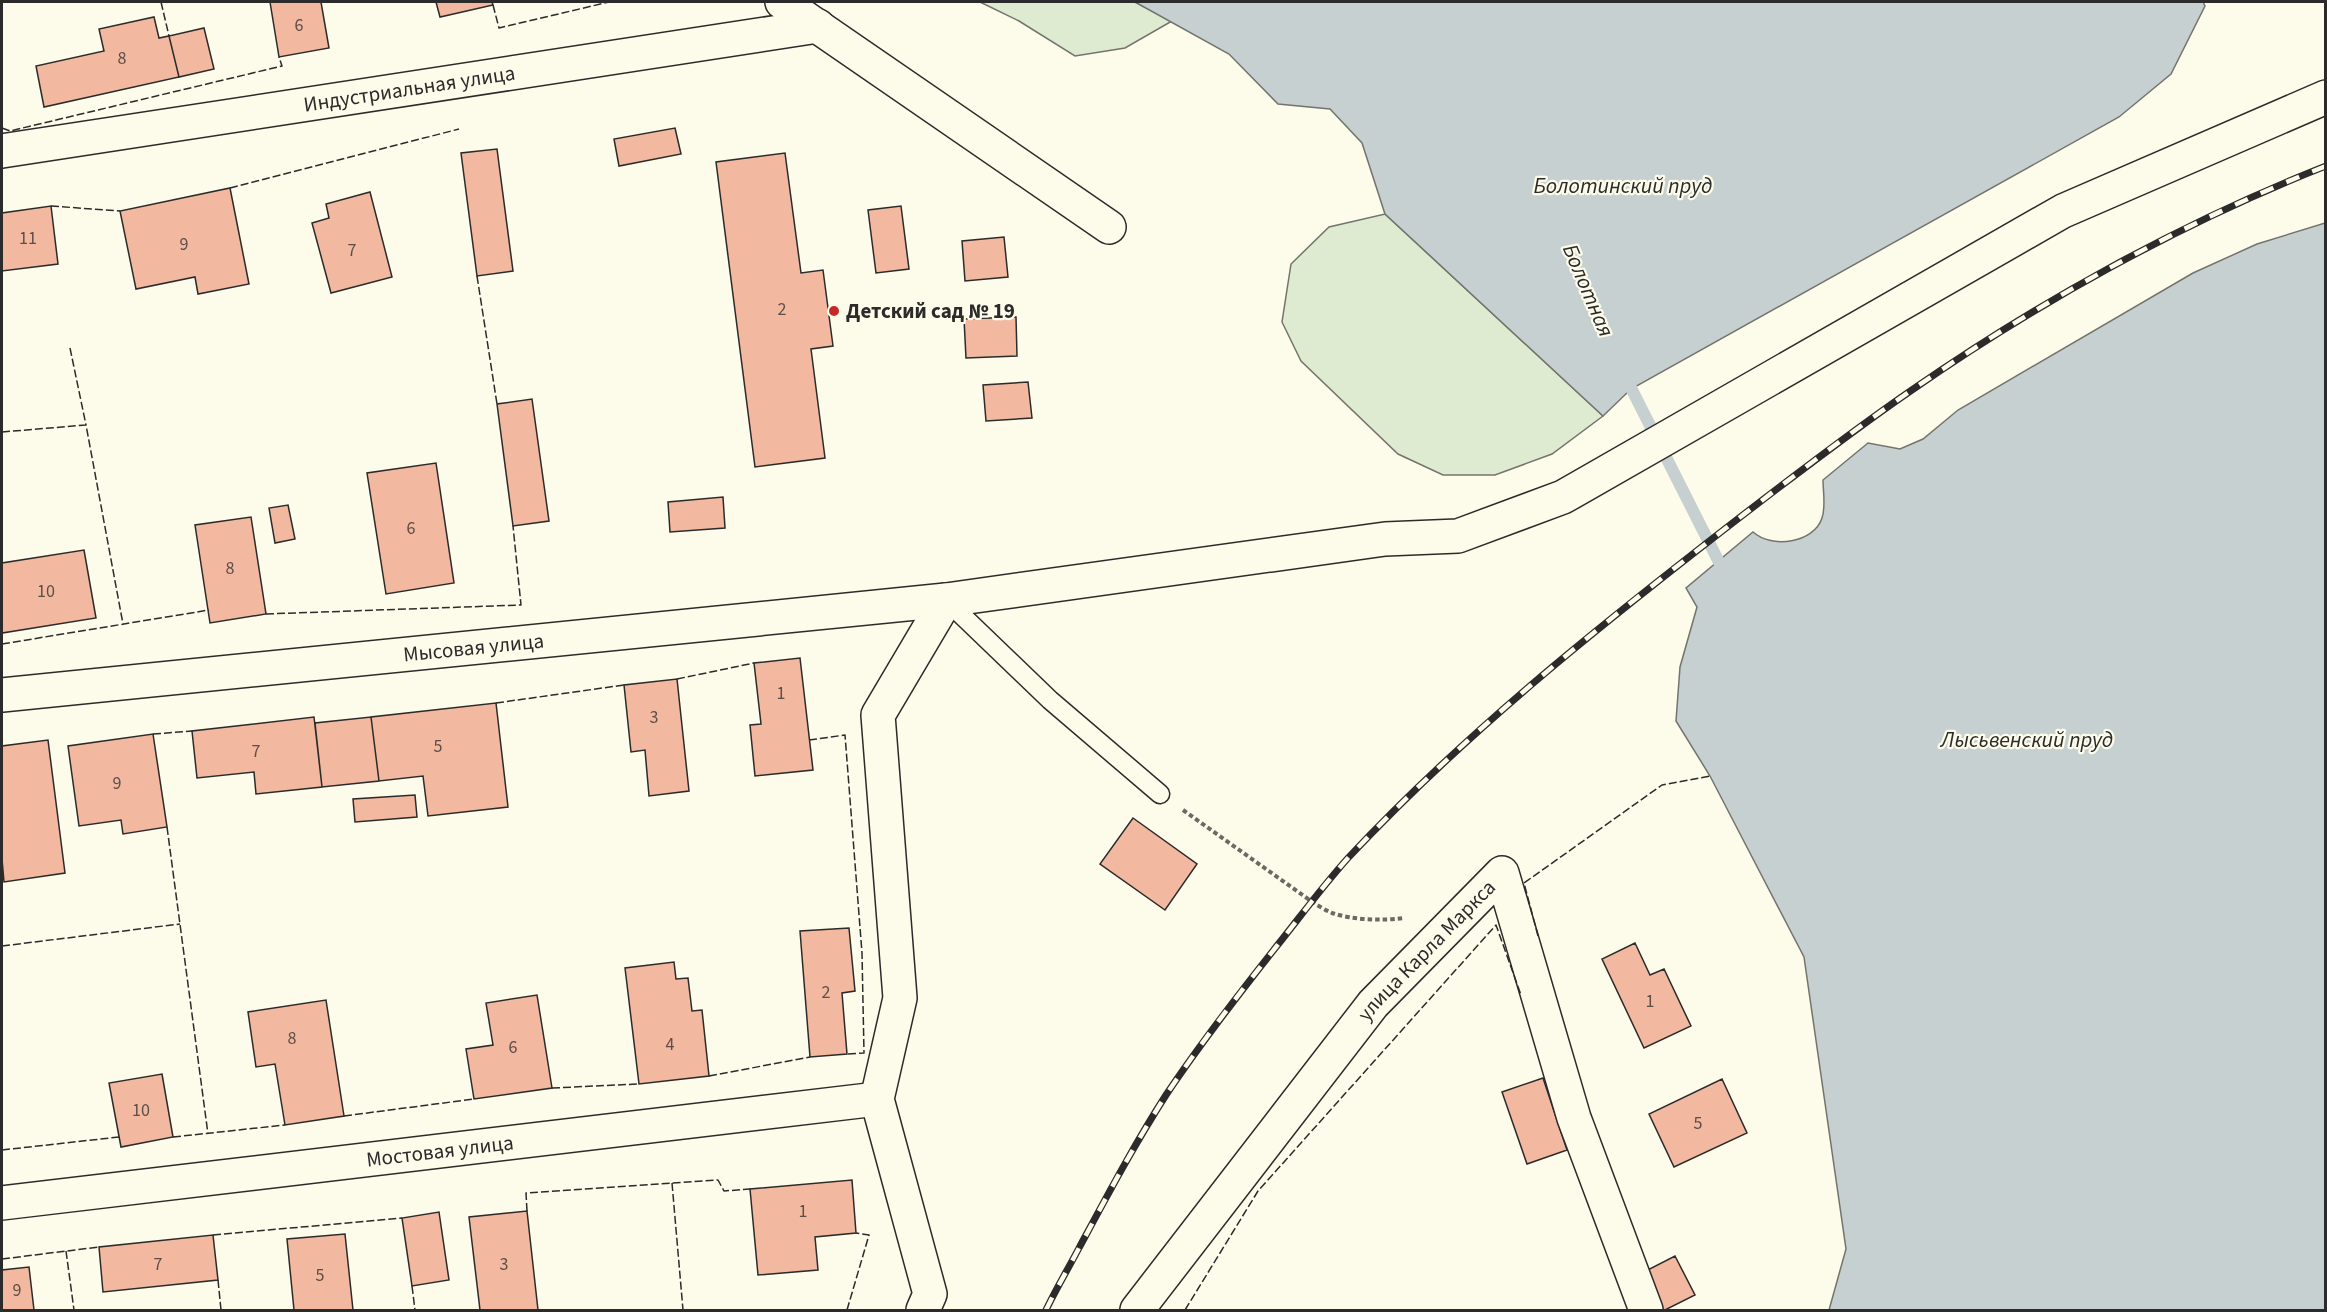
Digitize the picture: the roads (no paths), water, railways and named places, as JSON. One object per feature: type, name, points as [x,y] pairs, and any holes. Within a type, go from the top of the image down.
[{"type":"street","points":[[782,2],[1108,227]]},
{"type":"street","name":"Индустриальная улица","points":[[2,151],[818,26]]},
{"type":"street","name":"Мысовая улица","points":[[2,695],[946,600],[1386,539],[1458,536],[1563,497],[2063,211],[2325,97]]},
{"type":"street","points":[[923,1311],[930,1294],[877,1099],[900,998],[878,715],[946,600]]},
{"type":"street","name":"улица Карла Маркса","points":[[1137,1311],[1373,1004],[1502,873],[1574,1118],[1646,1311]]},
{"type":"street","name":"Мостовая улица","points":[[2,1203],[877,1099]]},
{"type":"lane","points":[[946,600],[1050,700],[1161,794]]},
{"type":"water","name":"Болотинский пруд","points":[[1135,2],[2203,2],[2205,6],[2171,74],[2119,117],[1631,389],[1603,416],[1385,214],[1362,143],[1330,109],[1278,104],[1229,54]]},
{"type":"water","name":"Лысьвенский пруд","points":[[2325,223],[2325,1310],[1829,1310],[1846,1249],[1804,957],[1710,776],[1676,721],[1680,667],[1697,607],[1686,588],[1753,532],[1761,537],[1781,542],[1802,538],[1811,533],[1818,526],[1823,514],[1823,480],[1868,443],[1900,449],[1923,439],[1958,410],[2193,273],[2257,244]]},
{"type":"waterway","name":"Болотная","points":[[1625,376],[1724,572]]},
{"type":"railway","points":[[1046,1310],[1143,1133],[1166,1095],[1220,1020],[1348,858],[1393,811],[1488,723],[1586,639],[1739,518],[1866,423],[1958,359],[2059,296],[2164,239],[2272,188],[2326,166]]},
{"type":"place","name":"Детский сад № 19","points":[[834,311]]}]
